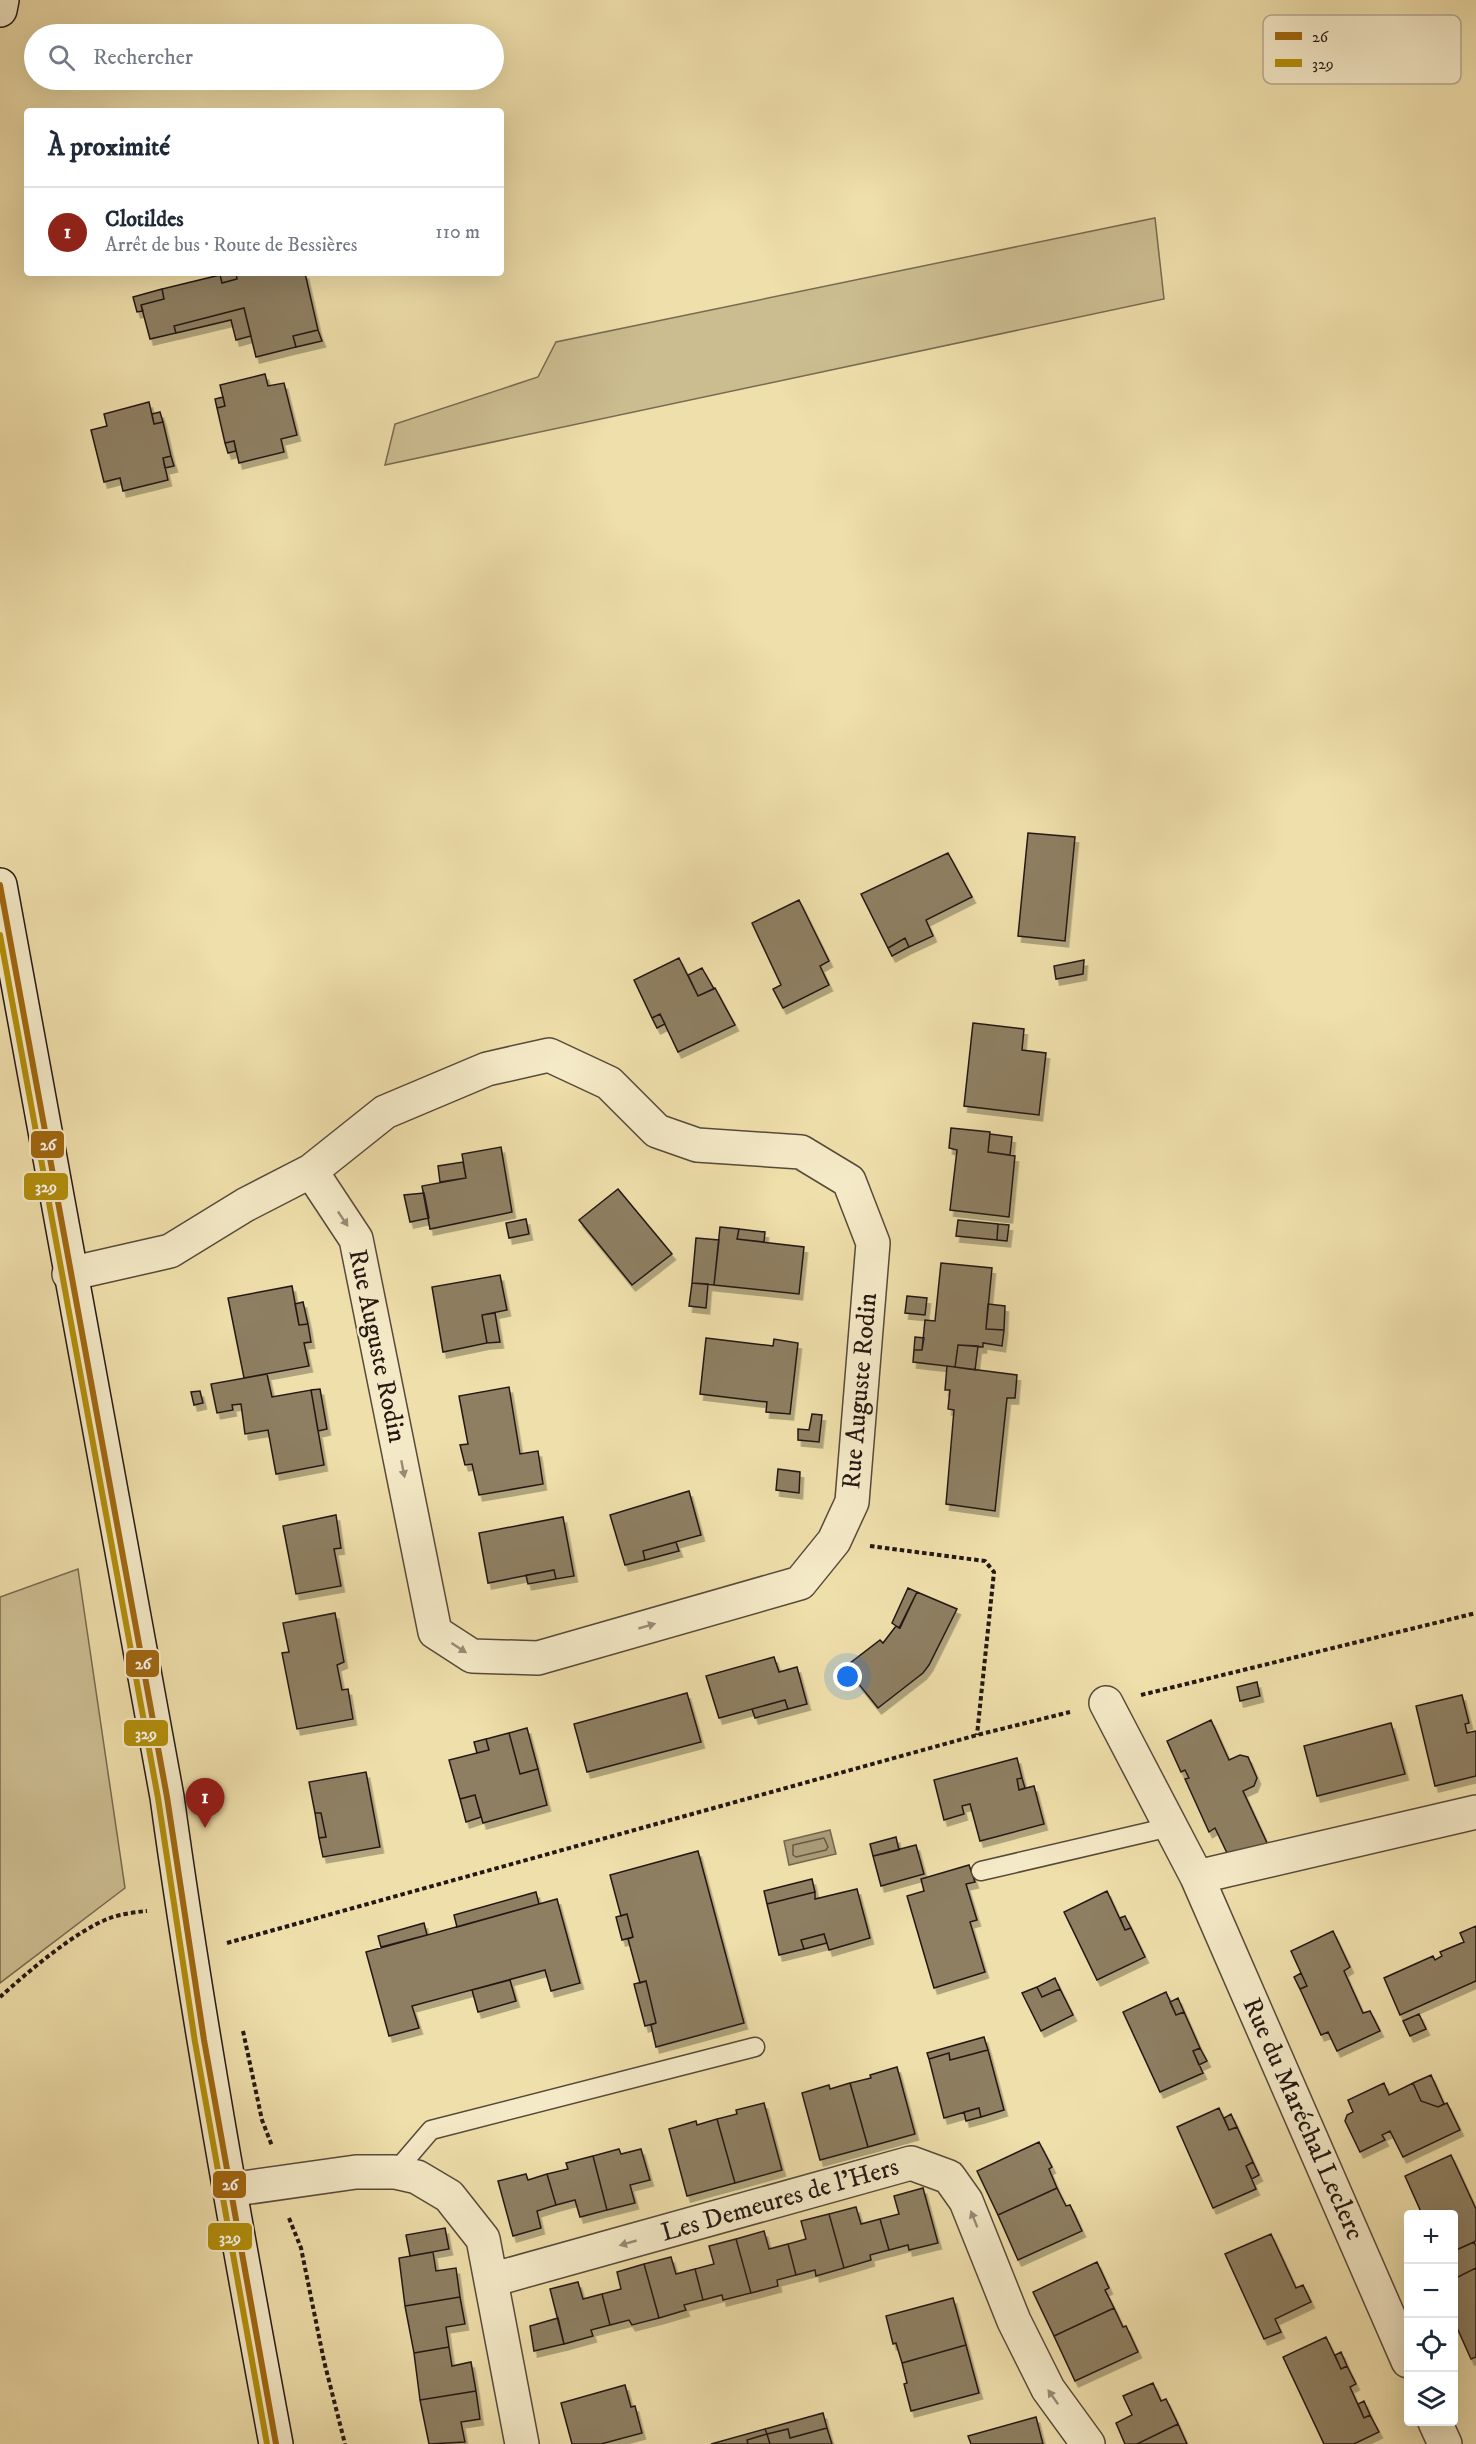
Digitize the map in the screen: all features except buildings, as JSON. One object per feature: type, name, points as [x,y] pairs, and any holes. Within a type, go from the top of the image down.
[{"type":"street","points":[[0,10],[2,0]]},
{"type":"street","points":[[0,885],[166,1797],[180,1904],[229,2190],[276,2444]]},
{"type":"street","name":"Rue Auguste Rodin","points":[[69,1274],[170,1251],[245,1205],[311,1171],[385,1112],[487,1069],[549,1055],[609,1083],[657,1131],[697,1145],[801,1152],[849,1181],[873,1243],[852,1502],[834,1541],[800,1583],[538,1658],[472,1656],[435,1632],[357,1239],[311,1171]]},
{"type":"street","name":"Rue du Maréchal Leclerc","points":[[1106,1703],[1197,1877],[1404,2352]]},
{"type":"street","points":[[1197,1877],[1476,1812]]},
{"type":"street","name":"Les Demeures de l'Hers","points":[[491,2280],[910,2163],[949,2176],[966,2201],[1014,2322],[1048,2389],[1088,2444]]},
{"type":"street","points":[[229,2190],[356,2172],[395,2172],[417,2177],[449,2196],[483,2239],[522,2444]]},
{"type":"street","points":[[1437,2426],[1445,2444]]},
{"type":"lane","points":[[981,1871],[1170,1827]]},
{"type":"lane","points":[[395,2172],[431,2130],[755,2047]]},
{"type":"path","points":[[834,1541],[985,1561],[994,1572],[976,1735]]},
{"type":"path","points":[[218,1944],[291,1927],[976,1735],[1476,1613]]},
{"type":"path","points":[[0,1997],[29,1970],[110,1918],[150,1911]]},
{"type":"path","points":[[286,2209],[301,2248],[324,2361],[345,2444]]},
{"type":"shaded area","points":[[1155,218],[1164,299],[385,465],[395,424],[538,377],[556,342]]},
{"type":"shaded area","points":[[78,1569],[125,1888],[0,1983],[0,1597]]},
{"type":"water","points":[[830,1830],[836,1854],[789,1865],[784,1841]]},
{"type":"transit line","name":"26","points":[[0,885],[167,1797],[204,2040],[276,2444]]},
{"type":"transit line","name":"329","points":[[0,935],[158,1798],[195,2042],[267,2444]]},
{"type":"place","name":"Clotildes","points":[[205,1828]]}]
